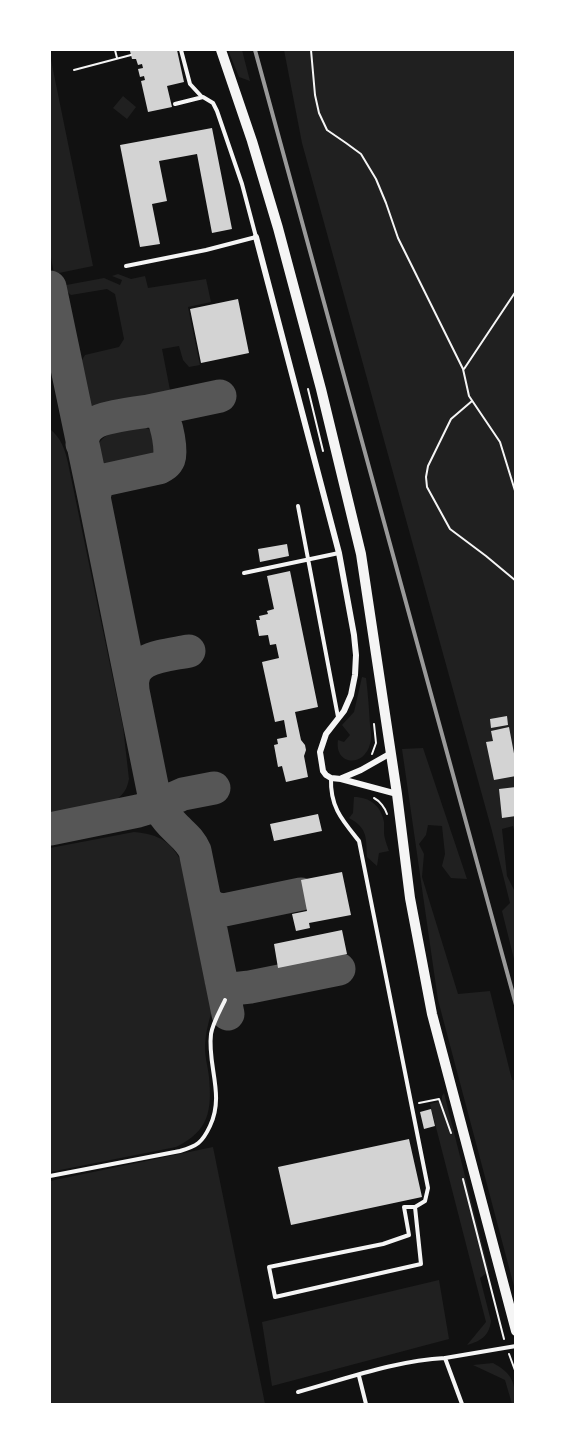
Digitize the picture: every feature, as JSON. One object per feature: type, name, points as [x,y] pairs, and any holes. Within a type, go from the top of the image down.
[{"type":"main road","points":[[221,50],[278,228],[361,554],[410,898],[432,1014],[516,1331]]},
{"type":"street","points":[[256,237],[339,553],[354,635],[356,655],[351,695],[339,719],[326,734],[320,752],[322,771],[331,777],[397,794]]},
{"type":"street","points":[[342,778],[391,753]]},
{"type":"lane","points":[[126,266],[206,250],[256,237],[242,184],[218,111],[213,103],[203,98],[191,85],[181,50]]},
{"type":"lane","points":[[175,104],[203,98]]},
{"type":"lane","points":[[298,506],[339,719]]},
{"type":"lane","points":[[244,573],[339,553]]},
{"type":"lane","points":[[331,777],[336,812],[359,841],[428,1188],[425,1201],[416,1207],[404,1208],[409,1235],[383,1244],[269,1267],[274,1297],[422,1264],[416,1207]]},
{"type":"lane","points":[[50,1176],[180,1151],[194,1147],[203,1140],[216,1111],[211,1034],[215,1019],[225,1000]]},
{"type":"lane","points":[[298,1392],[397,1365],[516,1346]]},
{"type":"lane","points":[[446,1358],[462,1404]]},
{"type":"lane","points":[[359,1376],[366,1404]]},
{"type":"path","points":[[115,50],[117,59]]},
{"type":"path","points":[[312,50],[315,95],[319,113],[327,130],[361,154],[376,179],[398,237],[464,369],[469,396],[500,442],[516,494]]},
{"type":"path","points":[[74,70],[131,55]]},
{"type":"path","points":[[464,369],[516,291]]},
{"type":"path","points":[[472,400],[451,419],[428,466],[427,487],[450,529],[516,582]]},
{"type":"path","points":[[411,1104],[439,1099],[453,1140]]},
{"type":"path","points":[[463,1179],[507,1347],[516,1373]]},
{"type":"shaded area","points":[[228,50],[242,50],[250,81],[239,77]]},
{"type":"shaded area","points":[[284,50],[515,50],[515,833],[513,826],[502,829],[507,876],[515,892],[515,963],[502,911],[510,903],[492,831],[302,143]]},
{"type":"shaded area","points":[[50,55],[93,266],[54,274],[50,252]]},
{"type":"shaded area","points":[[123,96],[136,107],[127,119],[113,108]]},
{"type":"shaded area","points":[[118,274],[131,279],[145,276],[148,288],[206,279],[211,302],[188,307],[200,365],[189,367],[183,360],[179,346],[162,349],[171,395],[167,399],[100,412],[81,403],[74,373],[85,355],[119,347],[124,339],[115,294],[107,289],[71,295],[61,286],[104,278],[120,285],[122,280],[112,276]]},
{"type":"shaded area","points":[[141,426],[156,437],[158,450],[153,462],[138,468],[117,471],[110,470],[100,463],[98,446],[106,436]]},
{"type":"shaded area","points":[[50,429],[62,444],[68,463],[123,727],[129,779],[125,791],[116,800],[50,816]]},
{"type":"shaded area","points":[[362,677],[366,678],[371,739],[367,752],[362,757],[350,760],[340,755],[338,740],[344,742],[350,735],[342,725],[354,712]]},
{"type":"shaded area","points":[[423,748],[467,879],[451,878],[442,866],[445,854],[442,826],[428,825],[426,835],[419,844],[424,854],[422,877],[458,994],[490,991],[512,1080],[515,1080],[515,1290],[438,1000],[402,749]]},
{"type":"shaded area","points":[[354,797],[370,801],[383,816],[384,837],[389,851],[379,853],[377,866],[367,857],[363,830],[349,818],[353,813]]},
{"type":"shaded area","points":[[134,832],[164,840],[183,864],[213,1007],[205,1043],[210,1089],[209,1110],[202,1127],[196,1134],[176,1147],[50,1172],[50,848]]},
{"type":"shaded area","points":[[444,1093],[489,1271],[480,1278],[491,1321],[490,1326],[484,1337],[467,1345],[486,1322],[430,1104],[442,1101]]},
{"type":"shaded area","points":[[213,1147],[265,1404],[50,1404],[50,1181]]},
{"type":"shaded area","points":[[439,1280],[449,1339],[272,1386],[262,1322]]},
{"type":"shaded area","points":[[493,1363],[512,1379],[515,1404],[512,1404],[505,1380],[473,1365]]},
{"type":"building","points":[[177,50],[184,82],[167,86],[172,107],[148,112],[141,81],[145,80],[144,76],[140,77],[138,69],[143,68],[142,64],[138,65],[136,59],[132,59],[130,51]]},
{"type":"building","points":[[212,128],[232,229],[212,233],[197,154],[159,161],[167,201],[152,204],[160,244],[140,247],[120,145]]},
{"type":"building","points":[[238,299],[249,353],[201,363],[190,309]]},
{"type":"building","points":[[287,544],[289,556],[260,562],[258,549]]},
{"type":"building","points":[[290,571],[318,707],[295,712],[301,740],[306,750],[304,756],[308,777],[286,782],[282,766],[278,767],[274,745],[278,744],[277,739],[287,737],[284,720],[275,722],[262,662],[279,658],[276,644],[270,645],[268,635],[259,636],[256,620],[260,620],[259,616],[268,614],[267,611],[274,609],[267,576]]},
{"type":"building","points":[[507,716],[508,725],[491,728],[490,719]]},
{"type":"building","points":[[509,727],[516,776],[494,780],[486,742],[493,741],[491,731]]},
{"type":"building","points":[[516,787],[516,816],[502,818],[499,789]]},
{"type":"building","points":[[318,814],[322,831],[274,841],[270,824]]},
{"type":"building","points":[[342,872],[351,915],[309,923],[310,928],[296,931],[292,914],[307,911],[301,880]]},
{"type":"building","points":[[342,930],[347,954],[278,968],[274,944]]},
{"type":"building","points":[[431,1109],[435,1126],[424,1129],[420,1112]]},
{"type":"building","points":[[409,1139],[422,1197],[291,1225],[278,1167]]},
{"type":"taxiway","points":[[50,287],[153,790],[165,815],[195,851],[228,1014]]},
{"type":"taxiway","points":[[149,411],[220,396]]},
{"type":"taxiway","points":[[82,444],[88,428],[97,422],[111,417],[149,411],[162,417],[167,431],[170,455],[166,464],[159,468],[104,480],[97,486],[94,497]]},
{"type":"taxiway","points":[[133,690],[136,670],[142,664],[159,657],[189,651]]},
{"type":"taxiway","points":[[50,829],[138,811],[183,794],[214,788]]},
{"type":"taxiway","points":[[205,900],[213,908],[224,910],[301,894]]},
{"type":"taxiway","points":[[221,980],[225,986],[232,989],[339,969]]},
{"type":"railway","points":[[255,50],[516,1005]]}]
